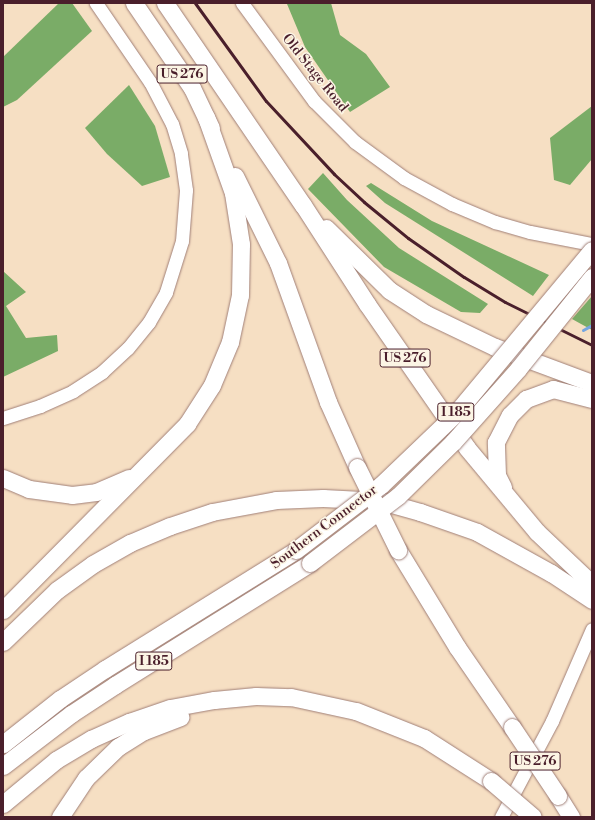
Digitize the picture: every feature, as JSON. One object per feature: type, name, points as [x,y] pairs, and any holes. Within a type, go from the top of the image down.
[{"type":"highway","name":"US 276","points":[[134,3],[192,88],[278,263],[328,402],[357,467],[398,550],[457,647],[571,817]]},
{"type":"highway","name":"US 276","points":[[164,3],[303,205],[371,310],[467,448],[513,507],[551,547],[592,584]]},
{"type":"highway","points":[[3,610],[36,575],[154,460],[187,424],[212,385],[230,342],[240,295],[241,244],[233,193],[206,117]]},
{"type":"highway","points":[[303,205],[389,290],[407,302],[495,347],[592,383]]},
{"type":"highway","name":"Southern Connector","points":[[3,744],[60,699],[296,550],[381,485],[456,413],[592,250]]},
{"type":"highway","name":"Southern Connector","points":[[3,766],[71,714],[310,563],[398,496],[453,442],[518,369],[592,277]]},
{"type":"highway","points":[[513,507],[497,475],[496,456],[496,442],[510,415],[526,399],[553,389],[592,399]]},
{"type":"highway","points":[[3,478],[47,493],[86,494],[123,482],[154,460]]},
{"type":"highway","points":[[3,642],[57,590],[93,564],[130,543],[170,526],[212,512],[276,500],[323,498],[381,501],[420,512],[477,532],[551,573],[592,600]]},
{"type":"highway","points":[[3,804],[56,760],[90,739],[129,722],[170,708],[214,700],[291,697],[356,711],[424,738],[491,781],[533,817]]},
{"type":"highway","points":[[60,817],[86,778],[118,747],[150,728],[188,715],[225,708],[267,706],[320,711],[397,728]]},
{"type":"street","points":[[3,418],[40,406],[73,391],[115,361],[149,322],[166,292],[179,253],[185,223],[186,190],[181,154],[172,124],[150,82],[96,3]]},
{"type":"street","name":"Old Stage Road","points":[[242,3],[314,101],[355,142],[404,178],[458,207],[495,222],[543,235],[592,244]]},
{"type":"street","points":[[501,817],[552,721],[592,629]]},
{"type":"green space","points":[[59,3],[72,3],[92,31],[17,100],[3,107],[3,57]]},
{"type":"green space","points":[[331,3],[340,35],[366,54],[390,87],[350,112],[305,47],[287,4]]},
{"type":"green space","points":[[129,85],[155,126],[170,177],[142,186],[107,154],[85,128]]},
{"type":"green space","points":[[592,106],[592,159],[570,185],[554,180],[550,138]]},
{"type":"green space","points":[[323,173],[347,200],[399,248],[488,304],[480,313],[461,312],[384,267],[308,189]]},
{"type":"green space","points":[[371,183],[432,221],[549,275],[533,296],[385,203],[366,186]]},
{"type":"green space","points":[[3,271],[26,292],[6,306],[26,338],[57,335],[58,351],[3,377]]},
{"type":"green space","points":[[592,296],[592,330],[572,319]]},
{"type":"waterway","points":[[583,330],[592,325]]},
{"type":"railway","points":[[195,3],[266,101],[334,174],[364,202],[408,238],[464,277],[505,302],[592,345]]}]
